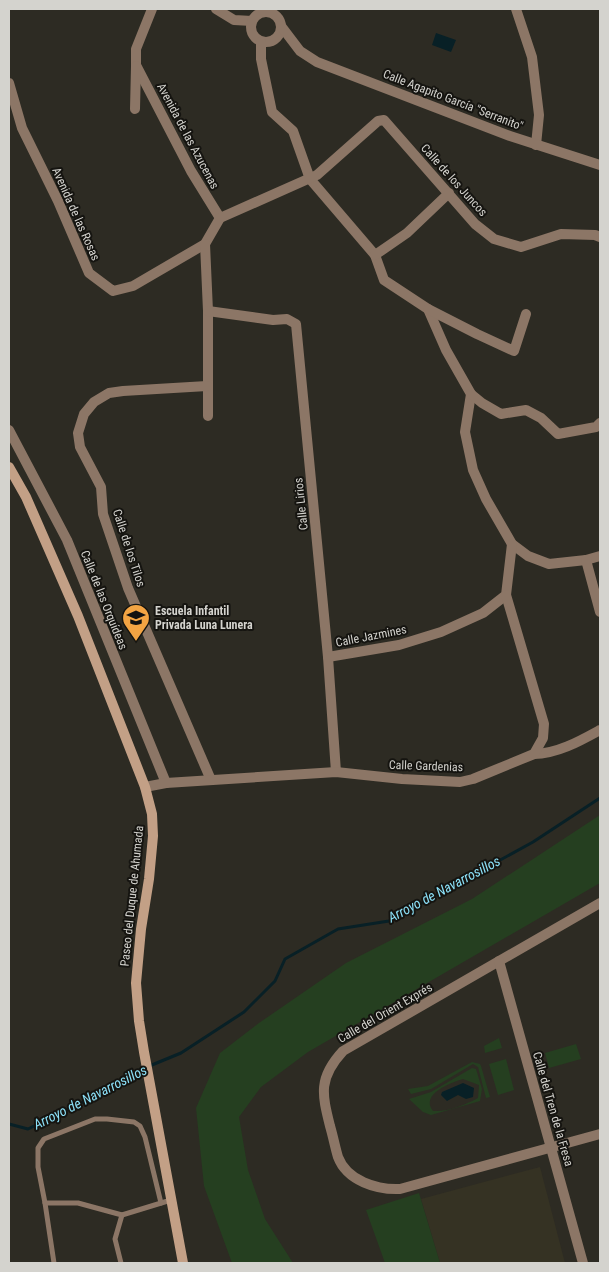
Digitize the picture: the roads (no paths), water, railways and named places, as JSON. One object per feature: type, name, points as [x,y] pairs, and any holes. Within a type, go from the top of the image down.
[{"type":"main road","name":"Paseo del Duque de Ahumada","points":[[9,467],[26,498],[78,616],[145,787],[152,814],[153,836],[149,879],[141,929],[136,983],[139,1021],[151,1088],[166,1201],[182,1263]]},
{"type":"street","name":"Avenida de las Azucenas","points":[[135,108],[136,49],[152,9]]},
{"type":"street","points":[[216,9],[234,20],[271,13],[280,23]]},
{"type":"street","points":[[259,14],[251,25],[252,33],[261,42],[272,41],[279,35],[281,9]]},
{"type":"street","points":[[516,9],[532,57],[539,115],[536,144]]},
{"type":"street","name":"Calle Agapito García \"Serranito\"","points":[[280,23],[300,51]]},
{"type":"street","name":"Calle Agapito García \"Serranito\"","points":[[272,41],[287,44],[317,62],[600,166]]},
{"type":"street","points":[[261,42],[261,59],[272,112],[293,131],[310,179],[375,255],[384,280],[428,309],[514,351],[526,314]]},
{"type":"street","name":"Avenida de las Azucenas","points":[[136,65],[191,170],[220,218]]},
{"type":"street","name":"Avenida de las Rosas","points":[[9,83],[22,128],[58,201],[89,273],[113,291],[133,286],[206,244]]},
{"type":"street","name":"Calle de los Juncos","points":[[310,179],[378,122],[384,120],[476,224],[494,239],[521,248],[561,234],[595,235],[600,237]]},
{"type":"street","points":[[208,416],[206,244],[220,218],[310,179]]},
{"type":"street","points":[[375,255],[407,233],[449,193]]},
{"type":"street","points":[[428,309],[446,350],[471,394],[482,403],[501,414],[526,410],[542,418],[558,434],[596,427],[600,423]]},
{"type":"street","name":"Calle Lirios","points":[[208,311],[273,320],[287,319],[296,324],[328,656],[336,772]]},
{"type":"street","name":"Calle de los Tilos","points":[[207,386],[109,393],[94,402],[84,414],[78,433],[80,447],[101,487],[103,514],[128,588],[211,780]]},
{"type":"street","points":[[471,394],[465,432],[473,470],[486,499],[512,544],[528,556],[549,564],[586,560],[600,556]]},
{"type":"street","name":"Calle de las Orquídeas","points":[[9,430],[67,540],[166,784]]},
{"type":"street","points":[[512,544],[506,595],[544,724],[543,738],[534,754]]},
{"type":"street","points":[[586,560],[600,612]]},
{"type":"street","name":"Calle Jazmines","points":[[328,656],[399,645],[442,632],[483,613],[506,595]]},
{"type":"street","name":"Calle Gardenias","points":[[145,787],[211,780],[336,772],[402,779],[460,782],[473,780],[534,754],[557,750],[600,730]]},
{"type":"street","name":"Calle del Orient Exprés","points":[[600,903],[343,1051],[333,1062],[323,1085],[323,1101],[339,1158],[356,1178],[372,1187],[386,1190],[400,1189],[600,1134]]},
{"type":"street","name":"Calle del Tren de la Fresa","points":[[499,961],[583,1263]]},
{"type":"lane","points":[[46,1203],[78,1203],[122,1215],[166,1201],[140,1126],[134,1122],[94,1119],[44,1139],[38,1148],[38,1167],[46,1203],[54,1263]]},
{"type":"lane","points":[[121,1263],[115,1239],[122,1215]]},
{"type":"water","points":[[436,33],[456,40],[451,52],[432,45]]},
{"type":"water","points":[[463,1083],[474,1088],[473,1097],[466,1099],[458,1095],[447,1101],[441,1095],[442,1092]]},
{"type":"waterway","name":"Arroyo de Navarrosillos","points":[[9,1124],[28,1129],[113,1087],[125,1076],[181,1053],[244,1012],[275,981],[285,959],[338,929],[389,921],[533,842],[600,798]]},
{"type":"place","name":"Escuela Infantil Privada Luna Lunera","points":[[136,642]]}]
